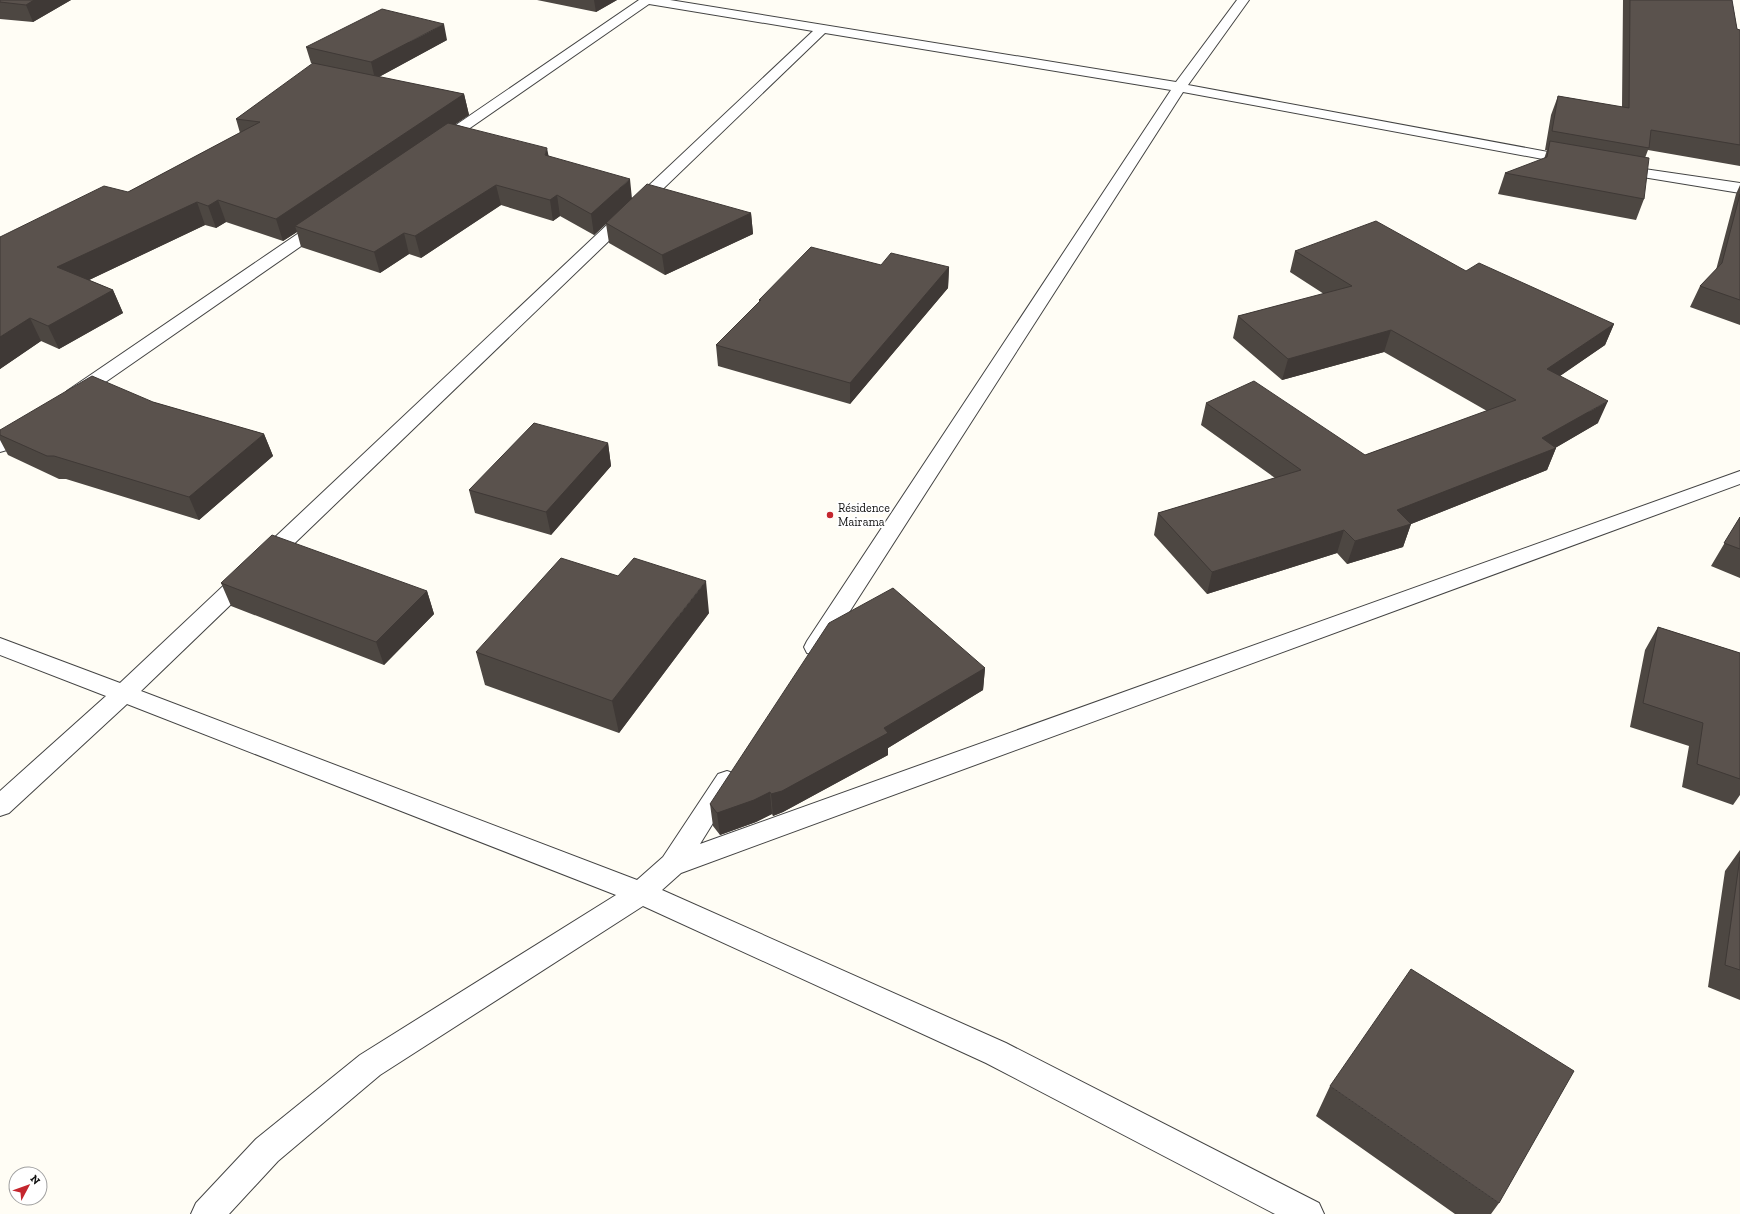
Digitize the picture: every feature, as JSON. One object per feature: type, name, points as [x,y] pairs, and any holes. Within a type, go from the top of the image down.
[{"type":"street","points":[[425,153],[648,0],[1180,87],[1587,163]]},
{"type":"street","points":[[807,659],[1180,87],[1243,0]]},
{"type":"street","points":[[0,806],[124,693],[822,29]]},
{"type":"street","points":[[1603,166],[1740,188]]},
{"type":"street","points":[[59,406],[334,216]]},
{"type":"street","points":[[0,446],[39,419]]},
{"type":"street","points":[[672,866],[1740,477]]},
{"type":"street","points":[[0,646],[641,893],[996,1053],[1308,1214]]},
{"type":"street","points":[[208,1214],[268,1150],[370,1064],[641,893],[672,866],[737,766]]},
{"type":"building","points":[[0,0],[34,0],[26,5],[0,2]]},
{"type":"building","points":[[1630,0],[1732,0],[1737,29],[1740,30],[1740,145],[1651,130],[1649,148],[1552,131],[1558,96],[1629,108]]},
{"type":"building","points":[[382,9],[444,24],[371,62],[306,47]]},
{"type":"building","points":[[313,63],[464,94],[276,219],[218,200],[208,206],[197,202],[57,267],[113,290],[48,326],[30,318],[0,337],[0,237],[104,186],[128,192],[260,122],[236,119]]},
{"type":"building","points":[[448,123],[547,148],[545,155],[630,179],[591,214],[557,195],[550,200],[496,185],[415,236],[404,233],[374,252],[295,226]]},
{"type":"building","points":[[1550,141],[1649,158],[1644,199],[1505,173],[1547,157]]},
{"type":"building","points":[[647,184],[751,213],[662,255],[606,223]]},
{"type":"building","points":[[1740,194],[1740,300],[1700,286],[1722,263]]},
{"type":"building","points":[[1376,221],[1466,271],[1479,263],[1614,324],[1547,369],[1608,401],[1542,438],[1556,448],[1397,510],[1411,524],[1355,541],[1344,530],[1212,572],[1158,513],[1301,470],[1206,403],[1254,381],[1365,455],[1516,400],[1391,330],[1288,359],[1238,316],[1352,286],[1295,251]]},
{"type":"building","points":[[811,247],[881,265],[891,253],[949,267],[850,383],[716,345]]},
{"type":"building","points":[[92,376],[153,402],[264,434],[189,497],[54,456],[47,456],[0,435],[0,430]]},
{"type":"building","points":[[534,423],[608,443],[546,512],[469,490]]},
{"type":"building","points":[[1740,517],[1740,549],[1724,543]]},
{"type":"building","points":[[272,535],[427,591],[376,642],[221,583]]},
{"type":"building","points":[[561,558],[618,576],[634,558],[706,581],[612,701],[476,652]]},
{"type":"building","points":[[893,588],[985,668],[884,728],[888,733],[782,791],[771,794],[770,792],[754,800],[717,813],[710,804],[829,623]]},
{"type":"building","points":[[1658,627],[1740,653],[1740,779],[1697,764],[1703,723],[1643,703]]},
{"type":"building","points":[[1740,857],[1740,970],[1725,965]]},
{"type":"building","points":[[1411,969],[1574,1071],[1499,1203],[1330,1086]]},
{"type":"place","name":"Résidence Mairama","points":[[830,515]]}]
